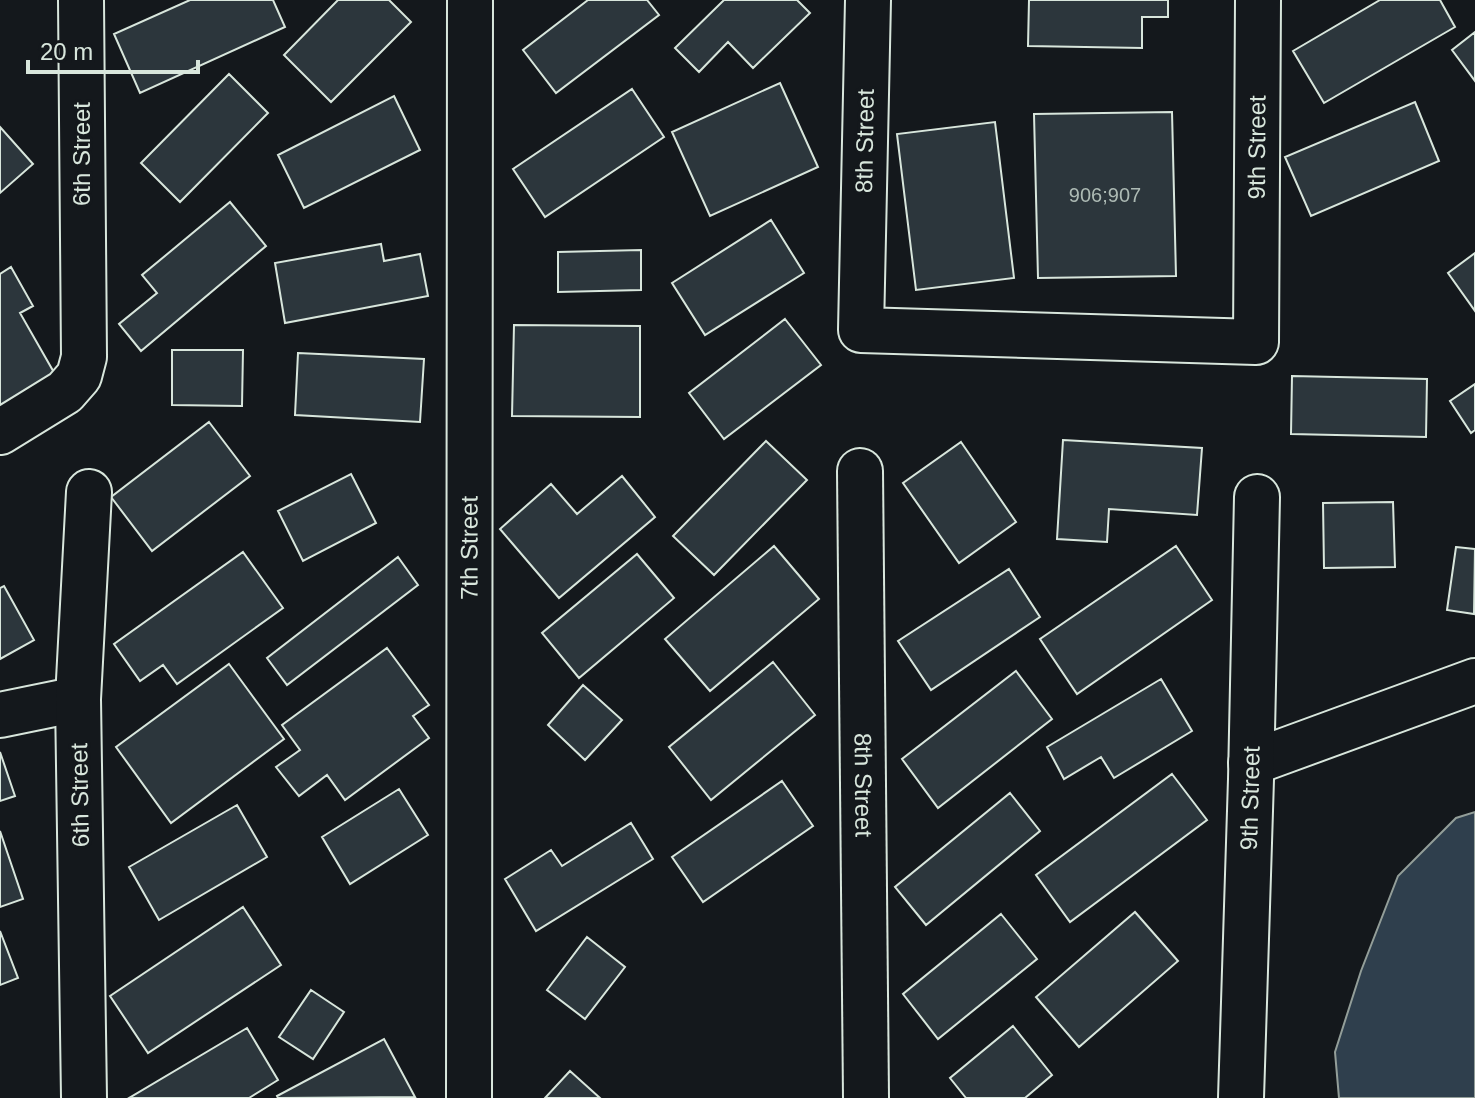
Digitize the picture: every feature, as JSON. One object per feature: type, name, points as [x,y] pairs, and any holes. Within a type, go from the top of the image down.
[{"type":"street","name":"6th Street","points":[[0,432],[65,392],[79,376],[84,357],[81,0]]},
{"type":"street","name":"7th Street","points":[[469,1098],[470,0]]},
{"type":"street","name":"8th Street","points":[[868,0],[861,330],[1256,342]]},
{"type":"street","name":"9th Street","points":[[1256,342],[1258,0]]},
{"type":"street","name":"8th Street","points":[[860,471],[866,1098]]},
{"type":"street","name":"6th Street","points":[[84,1098],[78,699],[89,492]]},
{"type":"street","name":"9th Street","points":[[1241,1098],[1257,497]]},
{"type":"street","points":[[1251,763],[1475,681]]},
{"type":"street","points":[[0,715],[78,699]]},
{"type":"water","points":[[1475,812],[1475,1098],[1339,1098],[1335,1052],[1361,971],[1398,876],[1456,818]]},
{"type":"building","points":[[190,0],[273,0],[285,27],[140,93],[114,34]]},
{"type":"building","points":[[338,0],[389,0],[411,22],[331,102],[284,55]]},
{"type":"building","points":[[588,0],[647,0],[659,15],[556,93],[523,50]]},
{"type":"building","points":[[724,0],[797,0],[810,13],[753,68],[728,42],[699,72],[675,48]]},
{"type":"building","points":[[1029,0],[1168,0],[1168,17],[1142,17],[1142,48],[1028,46]]},
{"type":"building","points":[[1380,0],[1440,0],[1455,27],[1324,103],[1293,51]]},
{"type":"building","points":[[1475,32],[1475,81],[1452,50]]},
{"type":"building","points":[[229,74],[268,113],[180,202],[141,163]]},
{"type":"building","points":[[780,83],[818,167],[710,216],[672,132]]},
{"type":"building","points":[[632,89],[664,137],[545,217],[513,169]]},
{"type":"building","points":[[394,96],[420,150],[304,208],[278,155]]},
{"type":"building","points":[[1415,102],[1439,161],[1311,216],[1285,157]]},
{"type":"building","points":[[1172,112],[1176,276],[1038,278],[1034,114]]},
{"type":"building","points":[[995,122],[1014,278],[916,290],[897,134]]},
{"type":"building","points":[[0,127],[33,164],[0,193]]},
{"type":"building","points":[[230,202],[266,246],[141,351],[119,324],[157,293],[142,275]]},
{"type":"building","points":[[771,220],[804,273],[705,335],[672,283]]},
{"type":"building","points":[[381,244],[384,261],[420,254],[428,296],[285,323],[275,263]]},
{"type":"building","points":[[641,250],[641,290],[558,292],[558,252]]},
{"type":"building","points":[[1475,253],[1475,311],[1448,273]]},
{"type":"building","points":[[11,267],[33,306],[20,313],[56,376],[0,408],[0,274]]},
{"type":"building","points":[[785,319],[821,365],[724,439],[689,393]]},
{"type":"building","points":[[514,325],[640,326],[640,417],[512,416]]},
{"type":"building","points":[[172,350],[243,350],[242,406],[172,405]]},
{"type":"building","points":[[298,353],[424,359],[420,422],[295,415]]},
{"type":"building","points":[[1292,376],[1427,379],[1426,437],[1291,434]]},
{"type":"building","points":[[1475,384],[1475,430],[1471,433],[1450,401]]},
{"type":"building","points":[[209,422],[250,476],[152,551],[111,497]]},
{"type":"building","points":[[1063,440],[1202,448],[1197,515],[1109,509],[1107,542],[1057,539]]},
{"type":"building","points":[[766,441],[807,480],[714,575],[673,536]]},
{"type":"building","points":[[961,442],[1016,522],[959,563],[903,483]]},
{"type":"building","points":[[351,474],[376,523],[303,561],[278,511]]},
{"type":"building","points":[[622,476],[655,517],[559,598],[500,529],[551,484],[577,514]]},
{"type":"building","points":[[1393,502],[1395,567],[1324,568],[1323,503]]},
{"type":"building","points":[[774,546],[819,599],[710,691],[665,639]]},
{"type":"building","points":[[1176,546],[1212,600],[1077,694],[1040,639]]},
{"type":"building","points":[[1456,547],[1475,549],[1474,614],[1447,610]]},
{"type":"building","points":[[243,552],[283,608],[177,684],[163,665],[140,681],[114,644]]},
{"type":"building","points":[[637,554],[674,598],[579,678],[542,633]]},
{"type":"building","points":[[398,557],[418,585],[287,685],[267,658]]},
{"type":"building","points":[[1009,569],[1040,617],[931,690],[898,641]]},
{"type":"building","points":[[4,586],[34,640],[0,659],[0,588]]},
{"type":"building","points":[[387,648],[429,705],[413,716],[429,738],[345,800],[327,775],[299,796],[276,767],[300,750],[282,725]]},
{"type":"building","points":[[773,662],[815,715],[711,800],[669,747]]},
{"type":"building","points":[[229,664],[284,739],[171,823],[116,747]]},
{"type":"building","points":[[1016,671],[1052,719],[938,808],[902,759]]},
{"type":"building","points":[[1161,679],[1192,731],[1114,778],[1101,757],[1064,779],[1047,747]]},
{"type":"building","points":[[583,685],[622,720],[585,760],[548,725]]},
{"type":"building","points":[[0,752],[15,796],[0,801]]},
{"type":"building","points":[[1172,774],[1207,820],[1070,922],[1036,875]]},
{"type":"building","points":[[782,781],[813,826],[703,902],[672,857]]},
{"type":"building","points":[[399,789],[428,835],[350,884],[322,837]]},
{"type":"building","points":[[1010,793],[1040,831],[926,925],[895,887]]},
{"type":"building","points":[[237,805],[267,857],[159,920],[129,867]]},
{"type":"building","points":[[631,823],[653,859],[536,931],[505,879],[551,850],[562,866]]},
{"type":"building","points":[[0,831],[23,899],[0,907]]},
{"type":"building","points":[[243,907],[281,965],[148,1053],[110,996]]},
{"type":"building","points":[[1135,912],[1178,961],[1079,1047],[1036,997]]},
{"type":"building","points":[[1001,914],[1037,959],[938,1039],[903,994]]},
{"type":"building","points":[[0,931],[18,978],[0,985]]},
{"type":"building","points":[[587,937],[625,967],[585,1019],[547,990]]},
{"type":"building","points":[[311,990],[344,1012],[313,1059],[279,1037]]},
{"type":"building","points":[[1013,1026],[1052,1075],[1025,1098],[966,1098],[950,1078]]},
{"type":"building","points":[[247,1028],[278,1080],[249,1098],[129,1098]]},
{"type":"building","points":[[384,1039],[415,1097],[278,1098],[277,1096]]},
{"type":"building","points":[[570,1071],[600,1098],[545,1098]]}]
